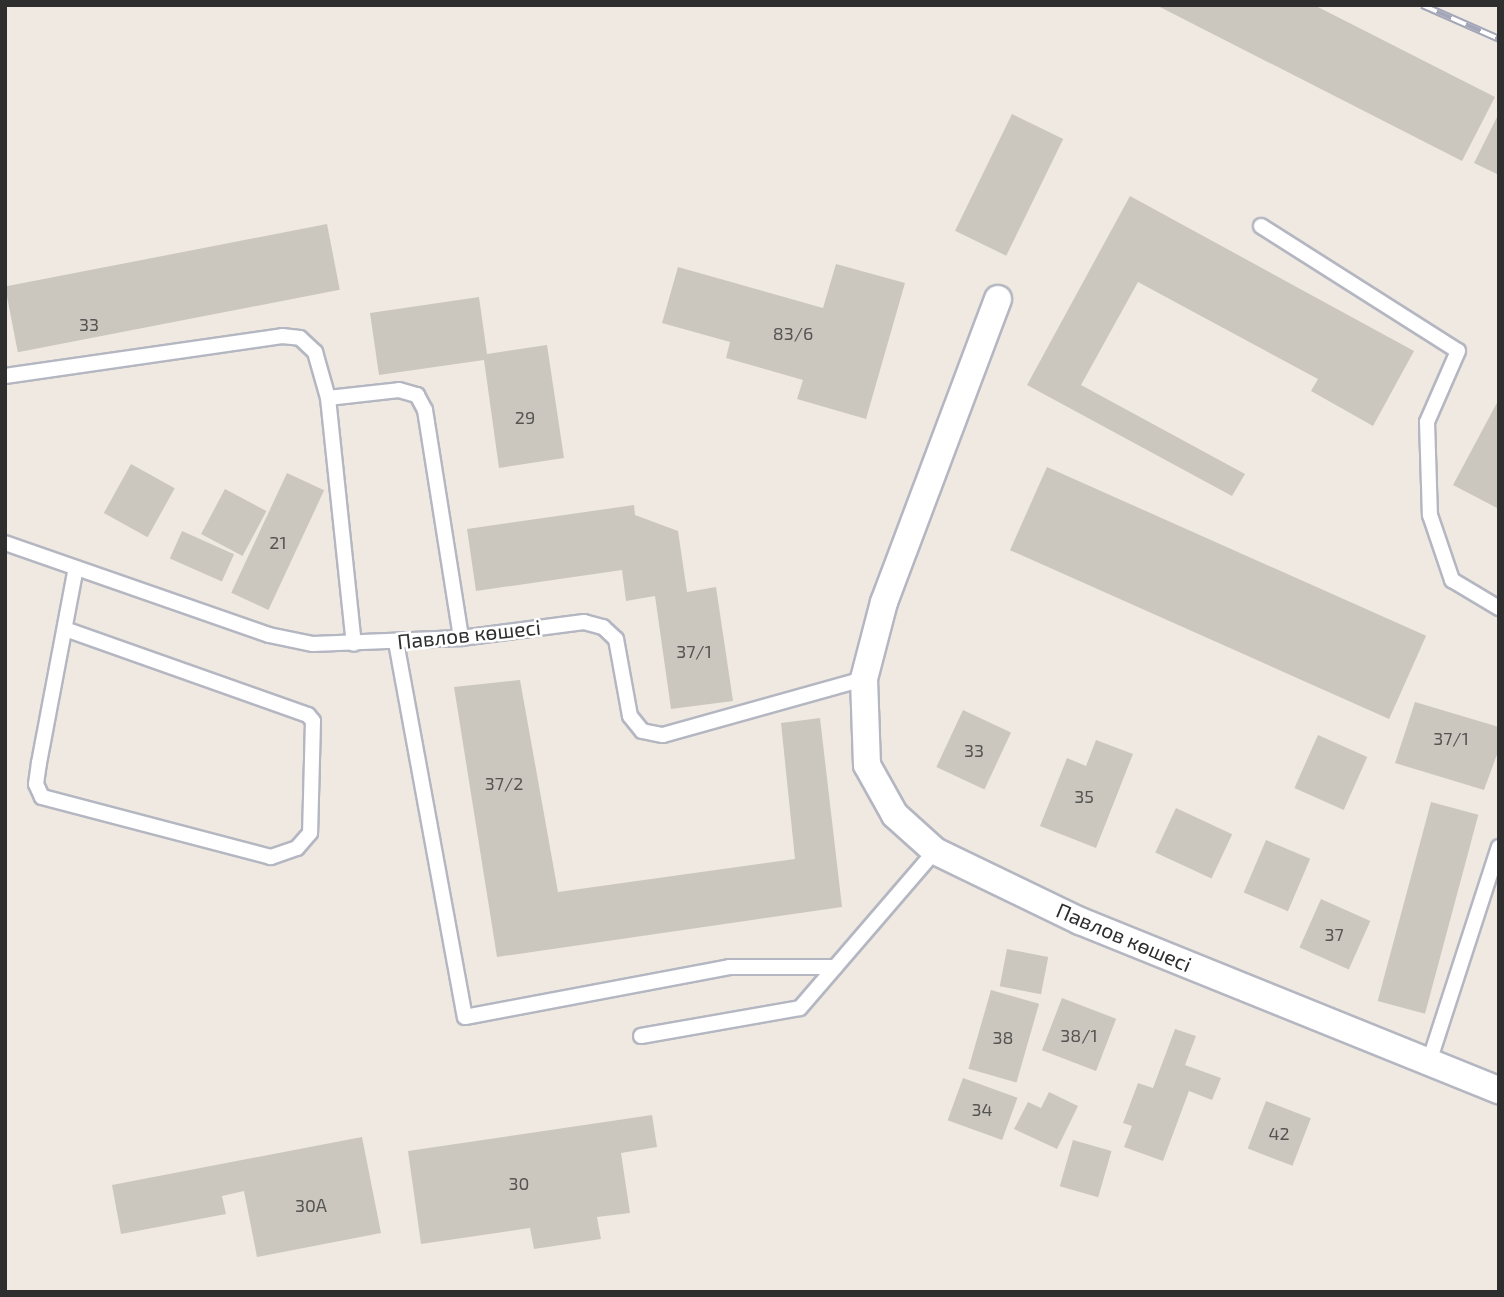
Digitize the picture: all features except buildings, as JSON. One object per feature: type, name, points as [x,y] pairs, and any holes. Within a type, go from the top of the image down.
[{"type":"street","name":"Павлов көшесі","points":[[998,299],[884,602],[864,679],[867,765],[895,816],[935,851],[1080,920],[1499,1090]]},
{"type":"lane","points":[[1261,226],[1458,351],[1427,422],[1430,515],[1452,580],[1499,608]]},
{"type":"lane","points":[[5,376],[282,336],[300,338],[315,352],[328,398],[354,644]]},
{"type":"lane","points":[[328,398],[399,390],[417,395],[425,410],[461,638]]},
{"type":"lane","name":"Павлов көшесі","points":[[5,543],[269,635],[313,644],[461,638],[584,622],[603,627],[616,639],[630,716],[642,731],[663,735],[864,679]]},
{"type":"lane","points":[[65,629],[308,715],[313,722],[310,833],[297,848],[271,857],[41,797],[36,784],[39,763],[76,568]]},
{"type":"lane","points":[[396,642],[465,1017],[729,967],[835,967]]},
{"type":"lane","points":[[1429,1062],[1499,847]]},
{"type":"lane","points":[[641,1036],[800,1008],[935,851]]},
{"type":"lane","points":[[1484,892],[1499,887]]},
{"type":"railway","points":[[1422,5],[1499,39]]}]
